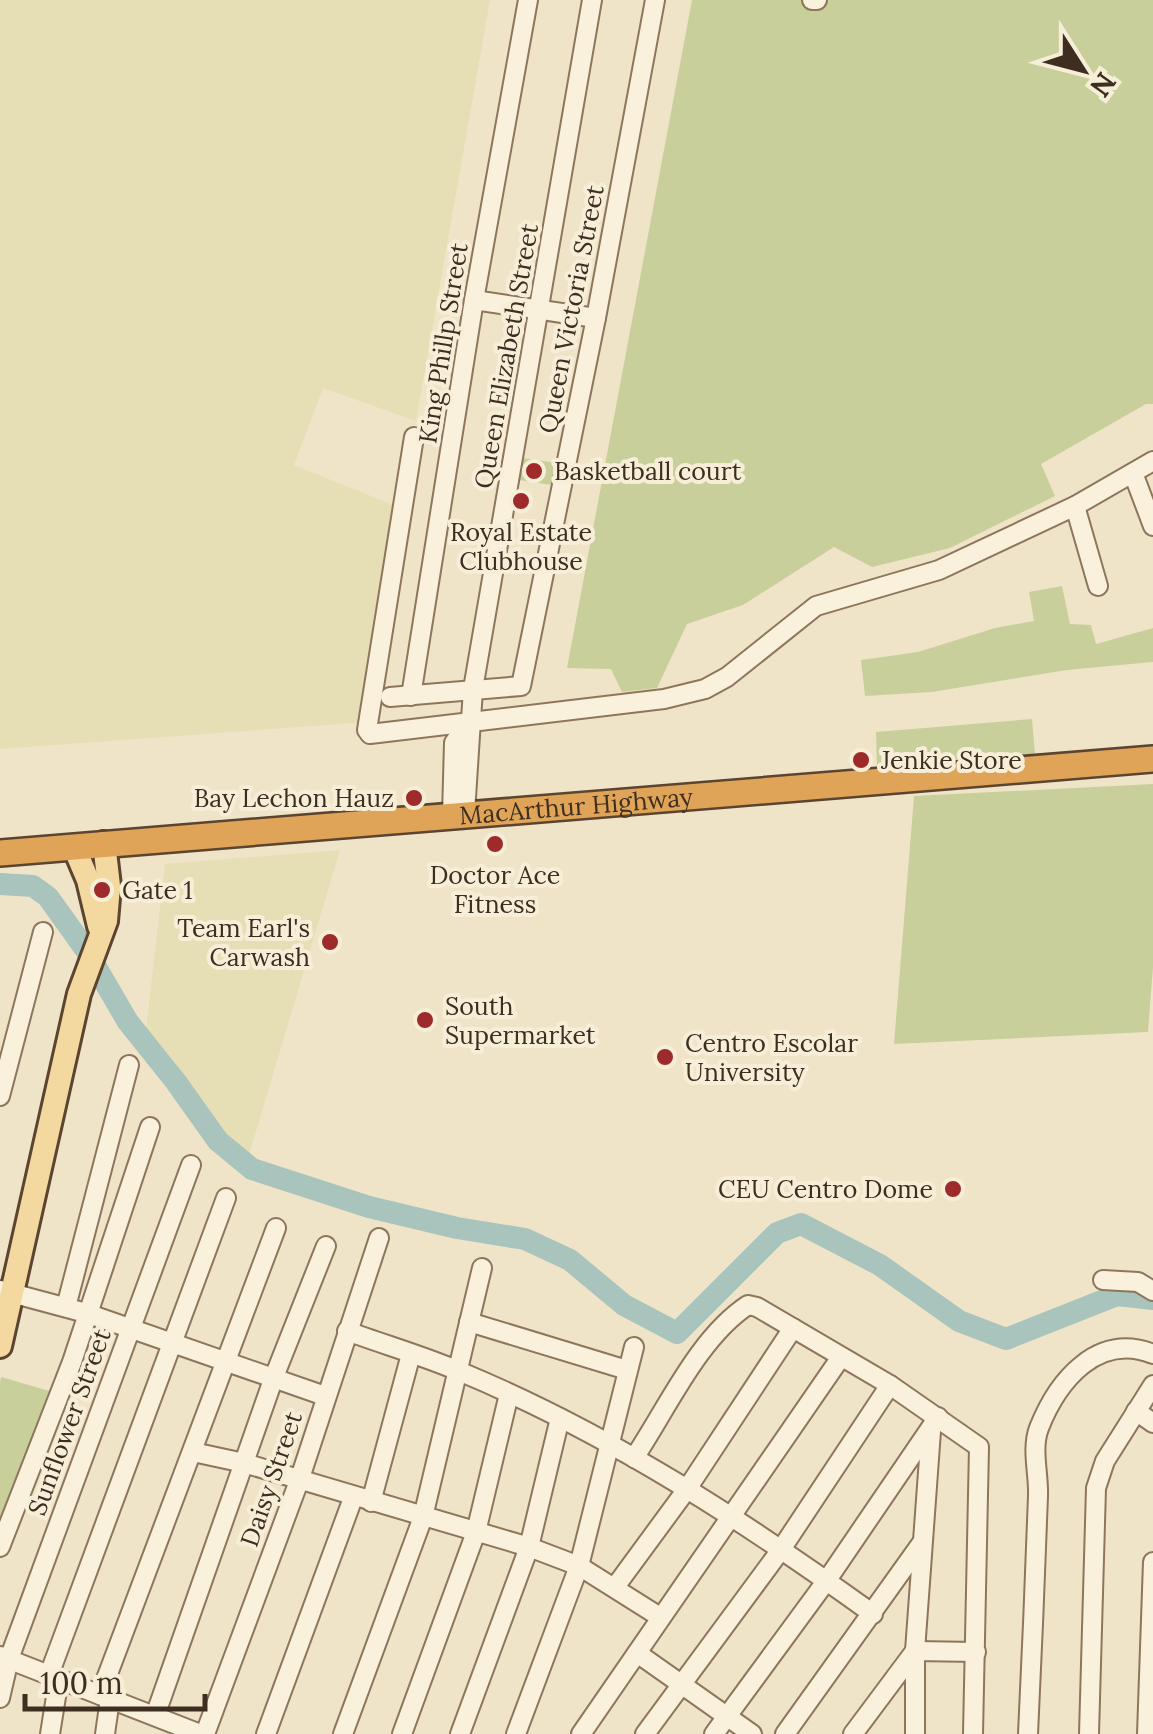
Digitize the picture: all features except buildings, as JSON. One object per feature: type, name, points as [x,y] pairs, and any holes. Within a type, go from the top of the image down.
[{"type":"highway","name":"MacArthur Highway","points":[[0,853],[1153,759]]},
{"type":"main road","points":[[0,1346],[6,1291],[86,972],[100,938],[109,893],[104,844]]},
{"type":"main road","points":[[74,847],[88,880],[100,938]]},
{"type":"street","name":"King Phillp Street","points":[[411,696],[474,300],[528,0]]},
{"type":"street","name":"Queen Elizabeth Street","points":[[458,814],[459,772],[454,743],[471,720],[473,689],[592,0]]},
{"type":"street","name":"Queen Victoria Street","points":[[473,689],[521,686],[596,318],[655,0]]},
{"type":"street","points":[[474,300],[596,318]]},
{"type":"street","points":[[414,437],[366,730],[370,734],[664,699],[705,689],[748,662],[816,606],[939,570],[1076,506],[1153,460]]},
{"type":"street","points":[[1133,473],[1153,526]]},
{"type":"street","points":[[1076,506],[1098,586]]},
{"type":"street","points":[[390,697],[473,689]]},
{"type":"street","points":[[0,1096],[43,932]]},
{"type":"street","points":[[66,1307],[129,1065]]},
{"type":"street","points":[[0,1547],[72,1362],[150,1128]]},
{"type":"street","name":"Sunflower Street","points":[[0,1698],[4,1658],[191,1166]]},
{"type":"street","points":[[50,1734],[54,1676],[226,1198]]},
{"type":"street","points":[[105,1734],[105,1697],[276,1228]]},
{"type":"street","name":"Daisy Street","points":[[202,1734],[298,1481],[379,1238]]},
{"type":"street","points":[[163,1724],[244,1463],[326,1246]]},
{"type":"street","points":[[343,1734],[423,1517],[482,1268]]},
{"type":"street","points":[[1104,1280],[1138,1282],[1153,1291]]},
{"type":"street","points":[[6,1291],[86,1313],[325,1396]]},
{"type":"street","points":[[634,1458],[691,1366],[748,1305],[890,1385],[934,1424],[979,1447],[972,1734]]},
{"type":"street","points":[[469,1322],[627,1370]]},
{"type":"street","points":[[614,1588],[686,1489],[793,1328]]},
{"type":"street","points":[[347,1332],[458,1370],[608,1442],[827,1580],[873,1614]]},
{"type":"street","points":[[1028,1734],[1038,1430],[1066,1377],[1084,1362],[1134,1346],[1153,1354]]},
{"type":"street","points":[[516,1734],[579,1566],[634,1347]]},
{"type":"street","points":[[266,1734],[362,1500],[410,1354]]},
{"type":"street","points":[[581,1734],[840,1357]]},
{"type":"street","points":[[645,1734],[780,1551],[890,1385]]},
{"type":"street","points":[[1090,1734],[1096,1488],[1105,1461],[1153,1386]]},
{"type":"street","points":[[402,1734],[476,1532],[510,1394]]},
{"type":"street","points":[[1136,1411],[1153,1423]]},
{"type":"street","points":[[460,1734],[529,1548],[560,1418]]},
{"type":"street","points":[[915,1734],[921,1544],[934,1424]]},
{"type":"street","points":[[714,1734],[827,1580],[934,1424]]},
{"type":"street","points":[[193,1452],[244,1463],[529,1548],[579,1566],[660,1617]]},
{"type":"street","points":[[785,1734],[921,1544]]},
{"type":"street","points":[[1148,1734],[1153,1565]]},
{"type":"street","points":[[915,1651],[976,1652]]},
{"type":"street","points":[[853,1734],[915,1651]]},
{"type":"street","points":[[638,1654],[752,1734]]},
{"type":"street","points":[[4,1658],[163,1724],[202,1734]]},
{"type":"shaded area","points":[[0,0],[490,0],[416,421],[323,388],[294,465],[401,508],[367,722],[0,749]]},
{"type":"shaded area","points":[[340,850],[249,1155],[222,1134],[146,1029],[165,864]]},
{"type":"green space","points":[[692,0],[1153,0],[1153,404],[1146,404],[1041,464],[1055,496],[950,548],[872,567],[834,547],[743,605],[687,624],[657,688],[622,692],[611,669],[567,668]]},
{"type":"green space","name":"Basketball court","points":[[516,457],[556,463],[552,485],[512,479]]},
{"type":"green space","points":[[1062,586],[1070,624],[1091,625],[1096,644],[1153,628],[1153,662],[1067,670],[932,692],[865,696],[861,660],[918,652],[995,628],[1034,621],[1029,592]]},
{"type":"green space","points":[[1032,719],[1035,754],[877,766],[876,732]]},
{"type":"green space","points":[[1153,784],[1153,967],[1148,1032],[894,1044],[914,796]]},
{"type":"green space","points":[[1,1377],[53,1392],[0,1532],[0,1383]]},
{"type":"waterway","points":[[0,884],[33,886],[48,897],[86,950],[128,1022],[218,1141],[252,1169],[369,1207],[525,1239],[570,1260],[624,1305],[677,1333],[777,1233],[801,1224],[880,1265],[959,1321],[1006,1339],[1117,1295],[1153,1299]]},
{"type":"place","name":"Basketball court","points":[[534,471]]},
{"type":"place","name":"Royal Estate Clubhouse","points":[[521,501]]},
{"type":"place","name":"Jenkie Store","points":[[861,760]]},
{"type":"place","name":"Bay Lechon Hauz","points":[[414,798]]},
{"type":"place","name":"Doctor Ace Fitness","points":[[495,844]]},
{"type":"place","name":"Gate 1","points":[[102,890]]},
{"type":"place","name":"Team Earl's Carwash","points":[[330,942]]},
{"type":"place","name":"South Supermarket","points":[[425,1020]]},
{"type":"place","name":"Centro Escolar University","points":[[665,1057]]},
{"type":"place","name":"CEU Centro Dome","points":[[953,1189]]}]
